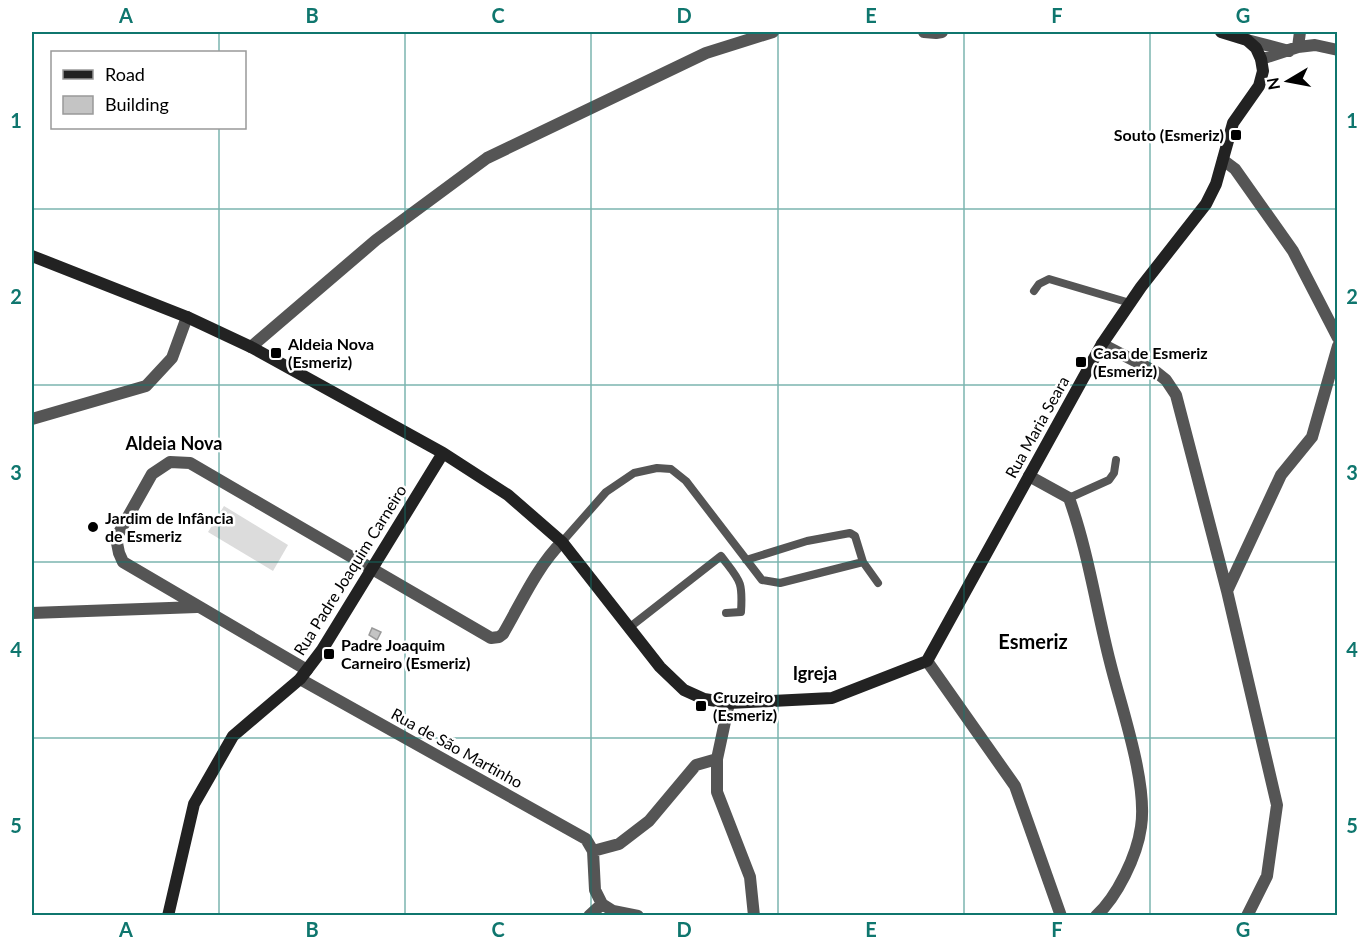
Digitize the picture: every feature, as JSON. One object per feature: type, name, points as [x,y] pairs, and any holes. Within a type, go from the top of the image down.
[{"type":"street","points":[[251,347],[376,240],[487,158],[706,52],[773,32]]},
{"type":"street","points":[[924,32],[942,32]]},
{"type":"street","points":[[1221,32],[1247,40],[1293,49]]},
{"type":"street","points":[[1293,49],[1300,32]]},
{"type":"street","points":[[1247,40],[1256,48],[1261,59],[1315,45],[1338,50]]},
{"type":"street","name":"Rua Maria Seara","points":[[927,661],[1102,344],[1130,303],[1206,204],[1215,184],[1233,123],[1259,86],[1263,72],[1261,59]]},
{"type":"street","points":[[1222,160],[1234,169],[1293,251],[1338,338]]},
{"type":"street","points":[[32,256],[187,317],[251,347],[443,453],[508,495],[562,542],[676,684],[704,699],[729,702],[832,698],[927,661],[1015,786],[1061,915]]},
{"type":"street","points":[[32,419],[146,386],[172,358],[187,317]]},
{"type":"street","points":[[1102,344],[1156,372],[1166,380],[1176,395],[1227,591],[1277,805],[1267,876],[1247,915]]},
{"type":"street","points":[[1227,591],[1281,475],[1312,437],[1338,346]]},
{"type":"street","name":"Rua Padre Joaquim Carneiro","points":[[168,915],[194,804],[233,736],[304,675],[322,650],[443,453]]},
{"type":"street","name":"Rua de São Martinho","points":[[562,542],[538,575],[503,634],[495,639],[190,463],[170,462],[152,474],[116,537],[123,562],[199,607],[304,675],[586,839],[593,851]]},
{"type":"street","points":[[1029,476],[1069,498],[1078,522],[1138,775],[1143,807],[1141,828],[1121,882],[1116,892],[1096,915]]},
{"type":"street","points":[[32,613],[199,607]]},
{"type":"street","points":[[729,702],[717,759],[717,792],[750,877],[754,915]]},
{"type":"street","points":[[638,915],[613,911],[602,904],[595,890],[593,851],[619,844],[649,821],[696,765],[717,759]]},
{"type":"street","points":[[589,915],[602,904]]},
{"type":"lane","points":[[1034,291],[1039,284],[1048,279],[1130,303]]},
{"type":"lane","points":[[1069,498],[1109,480],[1114,473],[1116,460]]},
{"type":"lane","points":[[562,542],[606,492],[634,473],[664,468],[677,473],[686,481],[762,580],[780,583],[863,562]]},
{"type":"lane","points":[[746,560],[807,541],[843,532],[849,533],[855,536],[863,562],[878,583]]},
{"type":"lane","points":[[630,627],[721,556],[741,582],[742,589],[741,612],[726,613]]},
{"type":"shaded area","points":[[224,506],[288,545],[273,571],[208,532]]},
{"type":"building","points":[[372,628],[381,632],[377,640],[369,635]]},
{"type":"place","name":"Souto (Esmeriz)","points":[[1236,135]]},
{"type":"place","name":"Aldeia Nova (Esmeriz)","points":[[276,353]]},
{"type":"place","name":"Casa de Esmeriz (Esmeriz)","points":[[1081,362]]},
{"type":"place","name":"Jardim de Infância de Esmeriz","points":[[93,527]]},
{"type":"place","name":"Padre Joaquim Carneiro (Esmeriz)","points":[[329,654]]},
{"type":"place","name":"Cruzeiro (Esmeriz)","points":[[701,706]]},
{"type":"district","name":"Aldeia Nova","points":[[174,444]]},
{"type":"district","name":"Esmeriz","points":[[1033,642]]},
{"type":"district","name":"Igreja","points":[[815,674]]}]
